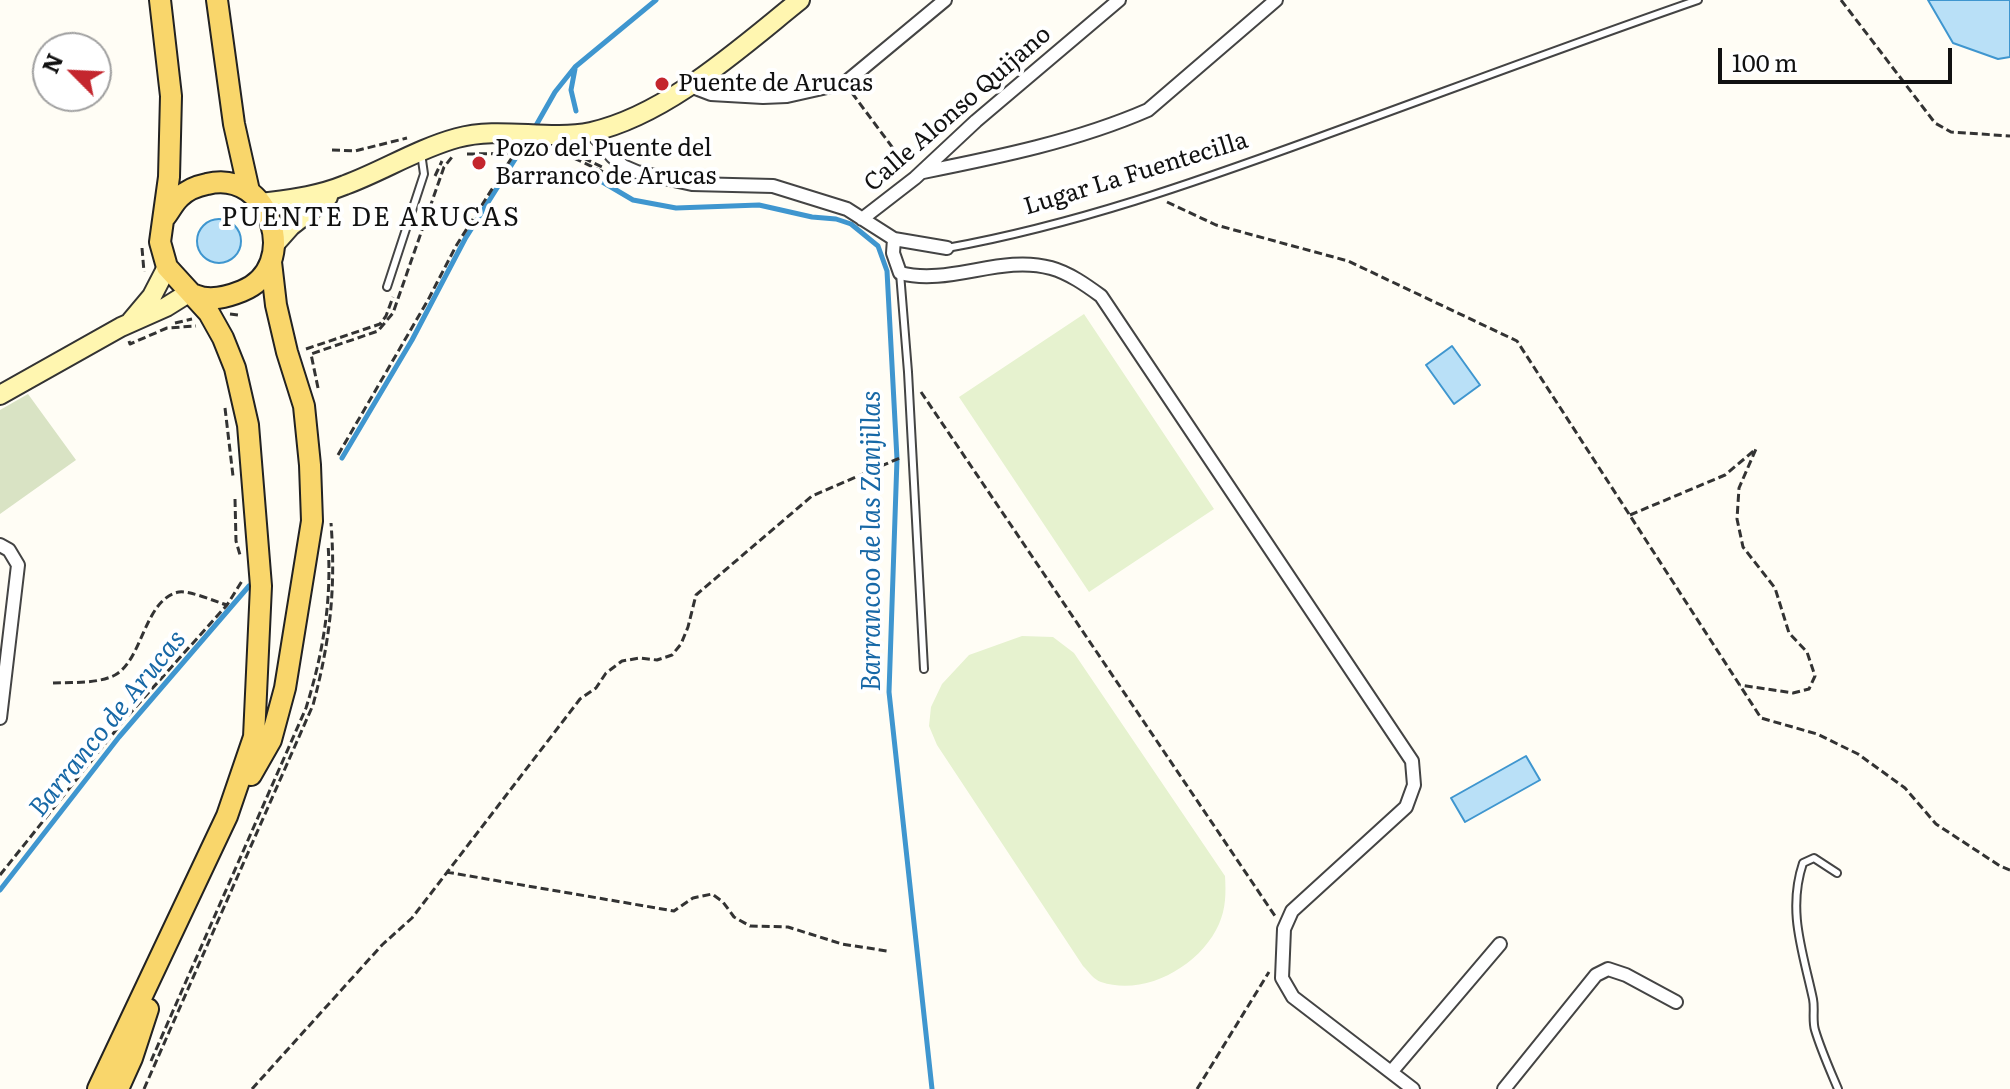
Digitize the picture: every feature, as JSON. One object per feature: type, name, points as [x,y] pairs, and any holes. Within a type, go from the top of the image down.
[{"type":"main road","points":[[160,0],[171,96],[165,217],[160,242],[167,267],[192,293],[235,368],[248,425],[261,586],[254,737],[227,816]]},
{"type":"main road","points":[[98,1089],[227,816],[271,740],[285,688],[312,521],[304,406],[276,305],[273,222],[256,197],[234,124],[217,0]]},
{"type":"main road","points":[[165,217],[179,197],[195,187],[214,182],[234,183],[256,197],[310,197],[347,185],[421,150],[478,135],[565,142],[628,118],[690,86],[800,0]]},
{"type":"main road","points":[[0,395],[129,332],[192,293],[210,299],[249,288],[262,277],[273,253],[312,208],[347,185]]},
{"type":"main road","points":[[129,332],[167,267]]},
{"type":"main road","points":[[118,1089],[132,1058],[173,933]]},
{"type":"street","points":[[690,86],[711,94],[763,97],[787,96],[845,83],[945,0]]},
{"type":"street","name":"Calle Alonso Quijano","points":[[862,219],[919,175],[976,121],[1119,0]]},
{"type":"street","points":[[919,175],[996,158],[1125,120],[1148,110],[1276,0]]},
{"type":"street","name":"Lugar La Fuentecilla","points":[[591,132],[623,166],[637,172],[692,184],[773,186],[847,209],[894,239],[947,248]]},
{"type":"street","points":[[894,239],[893,253],[900,273],[919,278],[1019,264],[1051,268],[1101,296],[1412,761],[1414,785],[1406,807],[1292,911],[1284,929],[1282,978],[1293,997],[1413,1089]]},
{"type":"street","points":[[0,545],[9,550],[18,565],[0,718]]},
{"type":"street","points":[[1392,1071],[1500,944]]},
{"type":"street","points":[[1504,1089],[1596,975],[1608,969],[1626,975],[1676,1002]]},
{"type":"lane","name":"Lugar La Fuentecilla","points":[[947,248],[1000,239],[1153,196],[1698,0]]},
{"type":"lane","points":[[387,287],[424,174],[421,150]]},
{"type":"lane","points":[[900,273],[924,669]]},
{"type":"lane","points":[[1837,873],[1814,858],[1803,863],[1795,908],[1799,946],[1814,1002],[1814,1027],[1838,1089]]},
{"type":"path","points":[[1841,0],[1935,123],[1951,132],[2010,136]]},
{"type":"path","points":[[845,83],[919,175]]},
{"type":"path","points":[[565,142],[567,150],[620,177]]},
{"type":"path","points":[[319,399],[311,354],[378,331],[386,325],[393,313],[444,167],[451,158],[464,154],[535,151],[464,150]]},
{"type":"path","points":[[300,338],[304,350],[380,324],[391,302],[440,164],[448,154],[457,151]]},
{"type":"path","points":[[338,455],[456,246],[511,159],[500,153]]},
{"type":"path","points":[[550,153],[565,153],[614,177]]},
{"type":"path","points":[[1153,196],[1216,225],[1348,261],[1517,341],[1761,718],[1817,734],[1858,754],[1905,788],[1936,824],[2010,870]]},
{"type":"path","points":[[122,342],[129,332],[238,315]]},
{"type":"path","points":[[129,332],[130,344],[167,328],[207,321]]},
{"type":"path","points":[[908,372],[1284,929]]},
{"type":"path","points":[[1629,515],[1725,475],[1756,449],[1739,488],[1737,519],[1743,547],[1775,588],[1789,633],[1807,652],[1815,676],[1809,689],[1793,693],[1740,685]]},
{"type":"path","points":[[252,1089],[382,945],[412,918],[580,699],[596,688],[606,673],[622,661],[640,658],[657,660],[672,655],[688,627],[696,595],[812,496],[912,454]]},
{"type":"path","points":[[144,1089],[313,705],[327,653],[333,605],[334,555],[330,511]]},
{"type":"path","points":[[0,875],[124,720],[227,605],[242,581]]},
{"type":"path","points":[[53,683],[98,681],[118,674],[134,653],[145,626],[167,598],[177,592],[185,591],[227,605]]},
{"type":"path","points":[[446,872],[674,911],[693,898],[712,894],[723,902],[734,917],[750,926],[788,927],[842,944],[887,951]]},
{"type":"path","points":[[1197,1089],[1283,949]]},
{"type":"green space","points":[[1084,314],[1214,509],[1089,592],[959,397]]},
{"type":"green space","points":[[28,394],[76,460],[0,514],[0,410]]},
{"type":"green space","points":[[1022,636],[1053,637],[1074,653],[1225,876],[1223,912],[1211,939],[1186,964],[1153,981],[1136,985],[1101,982],[1083,966],[937,745],[929,726],[931,707],[942,684],[969,655]]},
{"type":"water","points":[[1928,0],[2010,0],[2010,57],[1998,59],[1953,43]]},
{"type":"water","points":[[219,219],[235,225],[241,241],[235,257],[219,263],[203,257],[197,241],[203,225]]},
{"type":"water","points":[[1452,346],[1480,385],[1454,404],[1426,365]]},
{"type":"water","points":[[1526,756],[1540,780],[1465,822],[1451,798]]},
{"type":"waterway","name":"Barranco de Arucas","points":[[534,129],[555,92],[575,67],[656,0]]},
{"type":"waterway","name":"Barrancoo de las Zanjillas","points":[[575,69],[571,90],[576,111]]},
{"type":"waterway","name":"Barranco de Arucas","points":[[342,458],[412,340],[465,239],[529,137]]},
{"type":"waterway","name":"Barrancoo de las Zanjillas","points":[[594,177],[633,200],[676,208],[759,205],[836,219],[851,224],[878,246],[887,271],[897,459],[889,692],[932,1089]]},
{"type":"waterway","name":"Barranco de Arucas","points":[[0,890],[119,737],[249,586]]},
{"type":"place","name":"Puente de Arucas","points":[[662,84]]},
{"type":"place","name":"Pozo del Puente del Barranco de Arucas","points":[[479,163]]},
{"type":"district","name":"PUENTE DE ARUCAS","points":[[371,218]]}]
